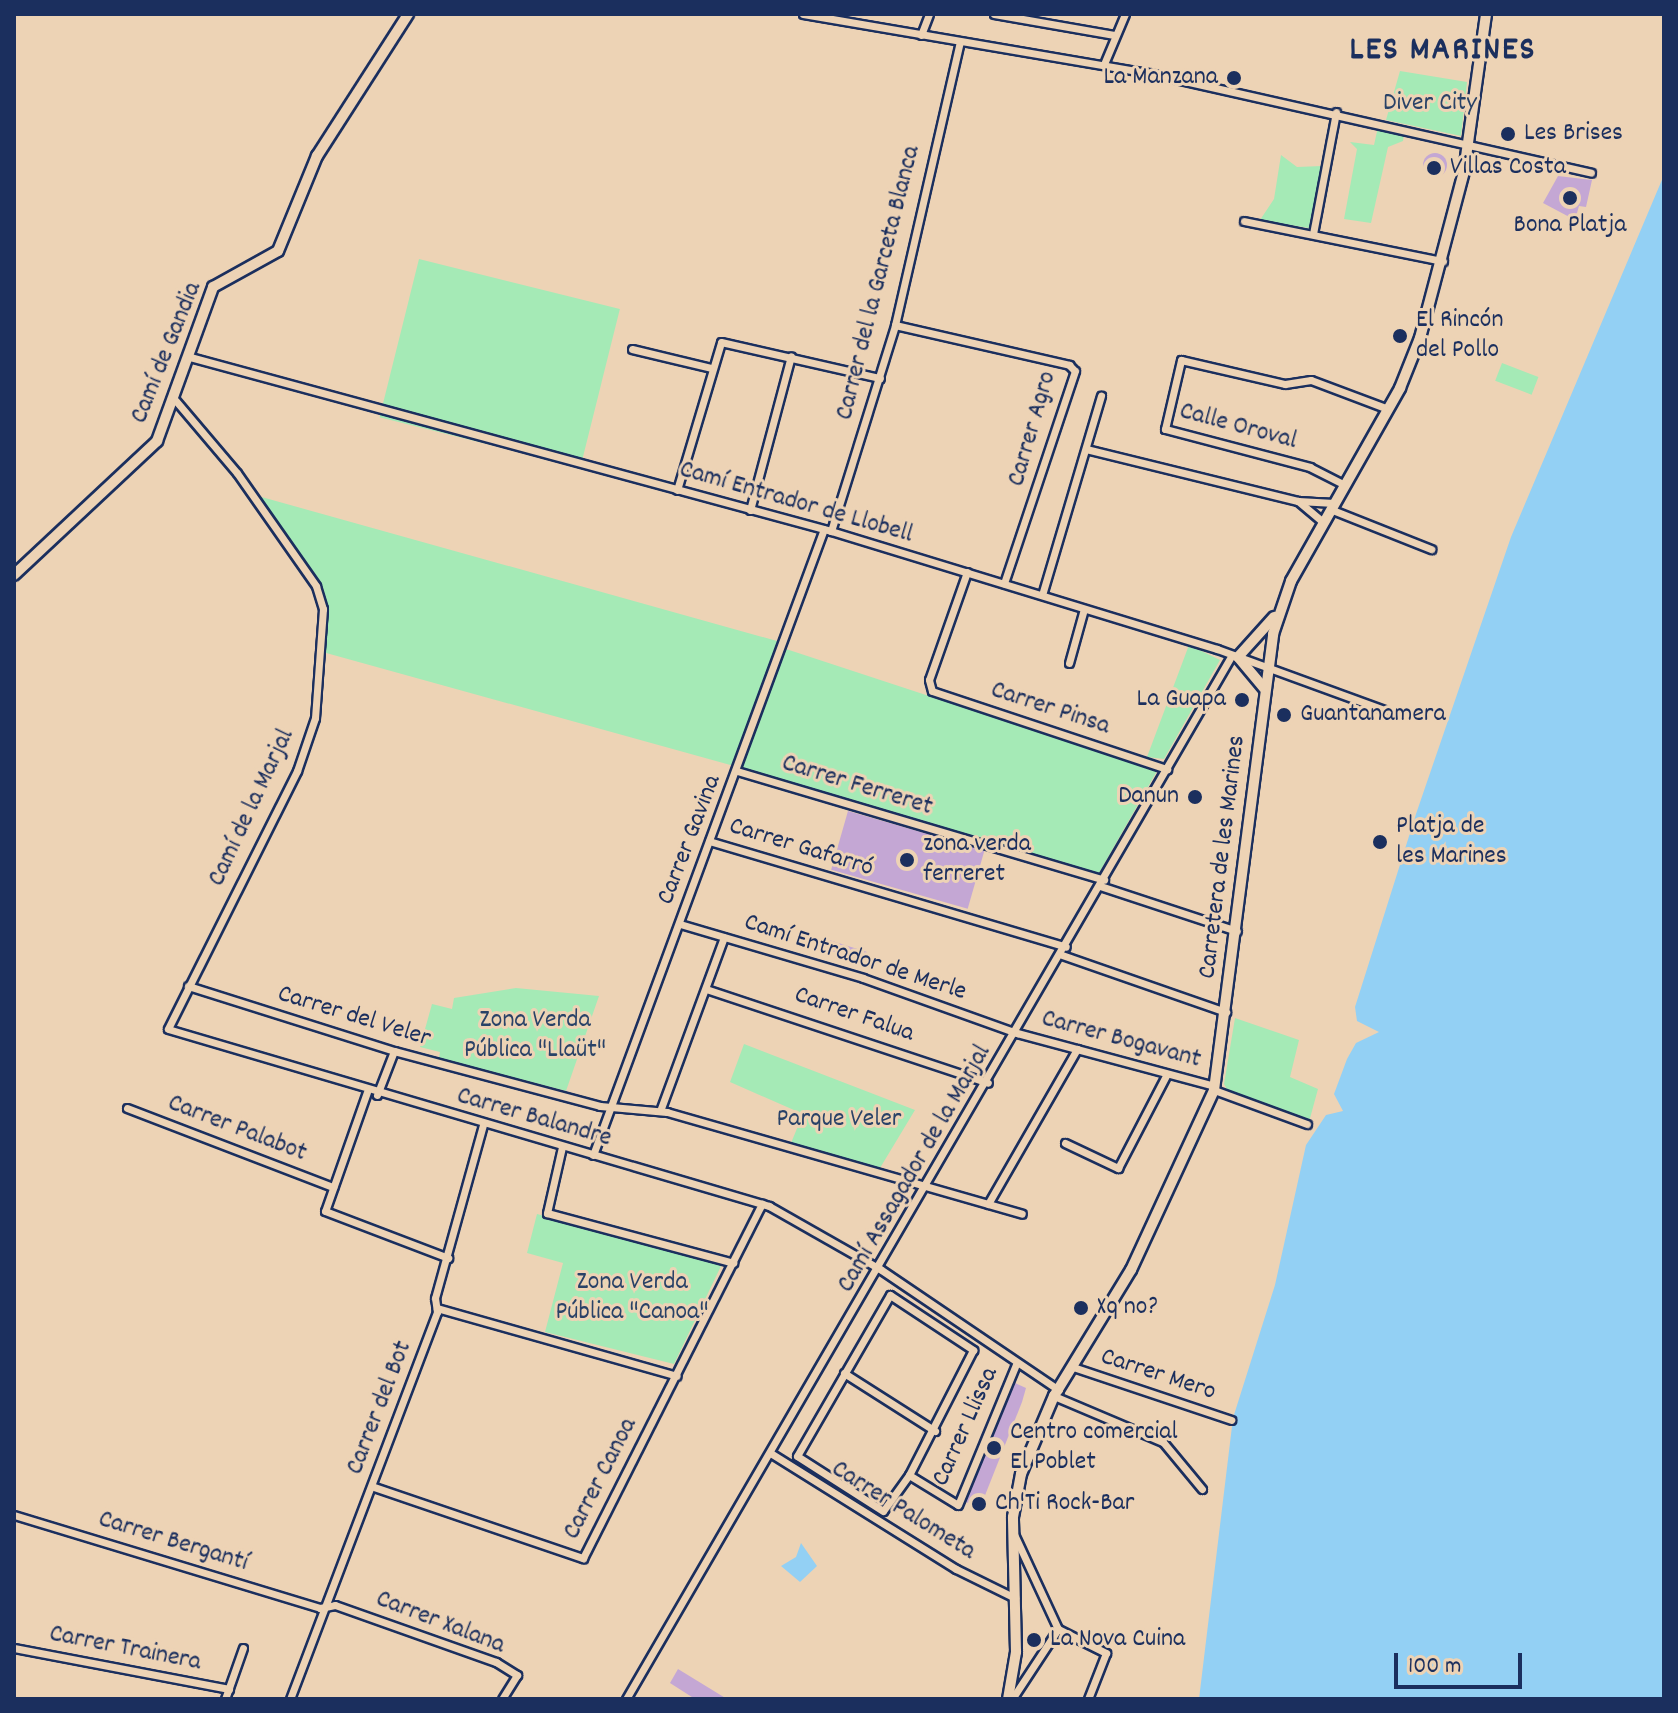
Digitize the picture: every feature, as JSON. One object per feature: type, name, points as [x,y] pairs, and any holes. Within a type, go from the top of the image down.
[{"type":"main road","name":"Camí de Gandia","points":[[14,575],[148,451],[176,401],[216,283],[278,251],[317,156],[408,14]]},
{"type":"main road","name":"Carretera de les Marines","points":[[1010,1699],[1015,1667],[1013,1533],[1021,1474],[1056,1393],[1131,1270],[1214,1088],[1237,931],[1267,667],[1279,609],[1323,522],[1388,409],[1416,349],[1443,261],[1469,147],[1486,14]]},
{"type":"main road","points":[[1265,689],[1235,656],[1279,609]]},
{"type":"street","points":[[803,14],[1104,64],[1336,112],[1469,147],[1591,173]]},
{"type":"street","points":[[921,35],[929,14]]},
{"type":"street","points":[[994,14],[1114,35]]},
{"type":"street","points":[[1104,64],[1125,14]]},
{"type":"street","name":"Carrer del la Garceta Blanca","points":[[737,771],[880,378],[960,42]]},
{"type":"street","points":[[1313,234],[1336,112]]},
{"type":"street","points":[[1244,221],[1443,261]]},
{"type":"street","name":"Carrer Agro","points":[[895,325],[1075,371],[1004,583]]},
{"type":"street","points":[[677,490],[711,368],[725,341],[880,378]]},
{"type":"street","points":[[632,349],[711,368]]},
{"type":"street","points":[[750,510],[791,356]]},
{"type":"street","name":"Camí Entrador de Llobell","points":[[190,357],[827,530],[1235,656],[1385,710]]},
{"type":"street","name":"Calle Oroval","points":[[1345,485],[1310,467],[1165,429],[1181,360],[1285,384],[1311,380],[1388,409]]},
{"type":"street","points":[[1042,595],[1101,396]]},
{"type":"street","name":"Camí de la Marjal","points":[[168,1029],[297,771],[315,718],[323,605],[237,473],[176,401]]},
{"type":"street","points":[[1086,449],[1298,501],[1332,506],[1431,549]]},
{"type":"street","points":[[1298,501],[1323,522]]},
{"type":"street","name":"Carrer Pinsa","points":[[967,572],[929,680],[932,691],[1167,769]]},
{"type":"street","points":[[1069,663],[1084,609]]},
{"type":"street","name":"Camí Assagador de la Marjal","points":[[626,1699],[928,1187],[1235,656]]},
{"type":"street","name":"Carrer Gavina","points":[[593,1155],[737,771]]},
{"type":"street","name":"Carrer Ferreret","points":[[737,771],[1102,883],[1237,931]]},
{"type":"street","name":"Carrer Gafarró","points":[[709,841],[1064,951],[1226,1012]]},
{"type":"street","name":"Camí Entrador de Merle","points":[[680,924],[1017,1033]]},
{"type":"street","points":[[660,1111],[724,937]]},
{"type":"street","name":"Carrer del Veler","points":[[188,986],[394,1051],[610,1107],[660,1111],[1022,1214]]},
{"type":"street","name":"Carrer Falua","points":[[706,989],[988,1083]]},
{"type":"street","name":"Carrer Balandre","points":[[168,1029],[377,1095],[762,1204],[880,1269],[1056,1393],[1163,1442],[1202,1489]]},
{"type":"street","name":"Carrer Bogavant","points":[[1017,1033],[1214,1088],[1307,1124]]},
{"type":"street","points":[[988,1204],[1077,1049]]},
{"type":"street","points":[[377,1095],[394,1051]]},
{"type":"street","points":[[1065,1143],[1118,1168],[1167,1074]]},
{"type":"street","name":"Carrer Palabot","points":[[367,1092],[333,1187],[328,1216],[448,1258]]},
{"type":"street","name":"Carrer Palabot","points":[[127,1108],[333,1187]]},
{"type":"street","name":"Carrer del Bot","points":[[290,1699],[320,1608],[374,1487],[437,1308],[483,1125]]},
{"type":"street","points":[[562,1147],[547,1213],[733,1263]]},
{"type":"street","name":"Carrer Canoa","points":[[374,1487],[581,1559],[677,1376],[762,1204]]},
{"type":"street","name":"Carrer Llissa","points":[[894,1295],[973,1350],[935,1431],[883,1511],[798,1458],[844,1373],[894,1295]]},
{"type":"street","points":[[437,1308],[677,1376]]},
{"type":"street","name":"Carrer Llissa","points":[[909,1475],[958,1505],[1016,1364]]},
{"type":"street","name":"Carrer Mero","points":[[1073,1367],[1231,1420]]},
{"type":"street","name":"Carrer Llissa","points":[[844,1373],[935,1431]]},
{"type":"street","name":"Carrer Palometa","points":[[772,1454],[956,1569],[1015,1598]]},
{"type":"street","name":"Carrer Bergantí","points":[[14,1515],[320,1608]]},
{"type":"street","points":[[1013,1533],[1058,1629],[1106,1653],[1088,1699]]},
{"type":"street","name":"Carrer Xalana","points":[[320,1608],[335,1605],[496,1662],[517,1675],[502,1699]]},
{"type":"street","points":[[1010,1699],[1058,1629]]},
{"type":"street","name":"Carrer Trainera","points":[[14,1648],[229,1689]]},
{"type":"street","name":"Carrer Trainera","points":[[225,1699],[243,1648]]},
{"type":"green space","name":"Diver City","points":[[1400,71],[1467,82],[1461,136],[1386,120]]},
{"type":"green space","points":[[1378,127],[1404,134],[1403,141],[1388,147],[1371,223],[1344,219],[1357,149],[1350,142],[1374,145]]},
{"type":"green space","points":[[1281,155],[1297,167],[1322,166],[1309,228],[1260,220],[1274,199]]},
{"type":"green space","points":[[419,259],[620,309],[580,467],[380,417]]},
{"type":"green space","points":[[1502,363],[1538,377],[1532,395],[1495,381]]},
{"type":"green space","points":[[258,496],[784,643],[734,766],[319,651],[328,615],[325,594]]},
{"type":"green space","points":[[1189,645],[1220,660],[1164,759],[1147,757]]},
{"type":"green space","points":[[786,649],[1157,771],[1099,873],[742,768]]},
{"type":"green space","name":"Zona Verda Pública \"Llaüt\"","points":[[516,988],[599,996],[566,1091],[439,1058],[440,1052],[420,1047],[432,1004],[452,1009],[454,998]]},
{"type":"green space","points":[[1235,1018],[1299,1040],[1290,1077],[1318,1089],[1309,1122],[1229,1093],[1224,1084]]},
{"type":"green space","name":"Parque Veler","points":[[744,1044],[915,1110],[880,1168],[791,1143],[803,1114],[730,1082]]},
{"type":"green space","name":"Zona Verda Pública \"Canoa\"","points":[[537,1214],[722,1264],[674,1364],[545,1332],[563,1263],[527,1253]]},
{"type":"water","points":[[1664,175],[1664,1699],[1199,1699],[1233,1418],[1275,1285],[1306,1145],[1326,1115],[1343,1111],[1334,1094],[1356,1043],[1379,1032],[1357,1021],[1355,1007],[1416,814],[1511,537]]},
{"type":"water","points":[[801,1543],[817,1566],[800,1582],[781,1566],[796,1557]]},
{"type":"building","name":"Villas Costa","points":[[1435,153],[1444,156],[1447,165],[1444,174],[1435,177],[1426,174],[1423,165],[1426,156]]},
{"type":"building","name":"Bona Platja","points":[[1558,176],[1592,180],[1586,207],[1579,206],[1575,220],[1543,203]]},
{"type":"building","name":"zona verda ferreret","points":[[848,811],[984,850],[968,909],[831,870]]},
{"type":"building","points":[[829,940],[867,952],[863,965],[832,951]]},
{"type":"building","name":"Centro comercial El Poblet","points":[[1015,1383],[1026,1388],[980,1508],[966,1502]]},
{"type":"building","points":[[678,1669],[727,1699],[695,1699],[670,1683]]},
{"type":"place","name":"La Manzana","points":[[1234,78]]},
{"type":"place","name":"Les Brises","points":[[1508,134]]},
{"type":"place","name":"Villas Costa","points":[[1434,168]]},
{"type":"place","name":"Bona Platja","points":[[1570,198]]},
{"type":"place","name":"El Rincón del Pollo","points":[[1400,336]]},
{"type":"place","name":"La Guapa","points":[[1242,700]]},
{"type":"place","name":"Guantanamera","points":[[1284,715]]},
{"type":"place","name":"Danun","points":[[1195,797]]},
{"type":"place","name":"Platja de les Marines","points":[[1380,842]]},
{"type":"place","name":"zona verda ferreret","points":[[907,860]]},
{"type":"place","name":"Xq no?","points":[[1081,1308]]},
{"type":"place","name":"Centro comercial El Poblet","points":[[994,1448]]},
{"type":"place","name":"Ch'Ti Rock-Bar","points":[[979,1504]]},
{"type":"place","name":"La Nova Cuina","points":[[1034,1640]]},
{"type":"district","name":"LES MARINES","points":[[1443,52]]}]
